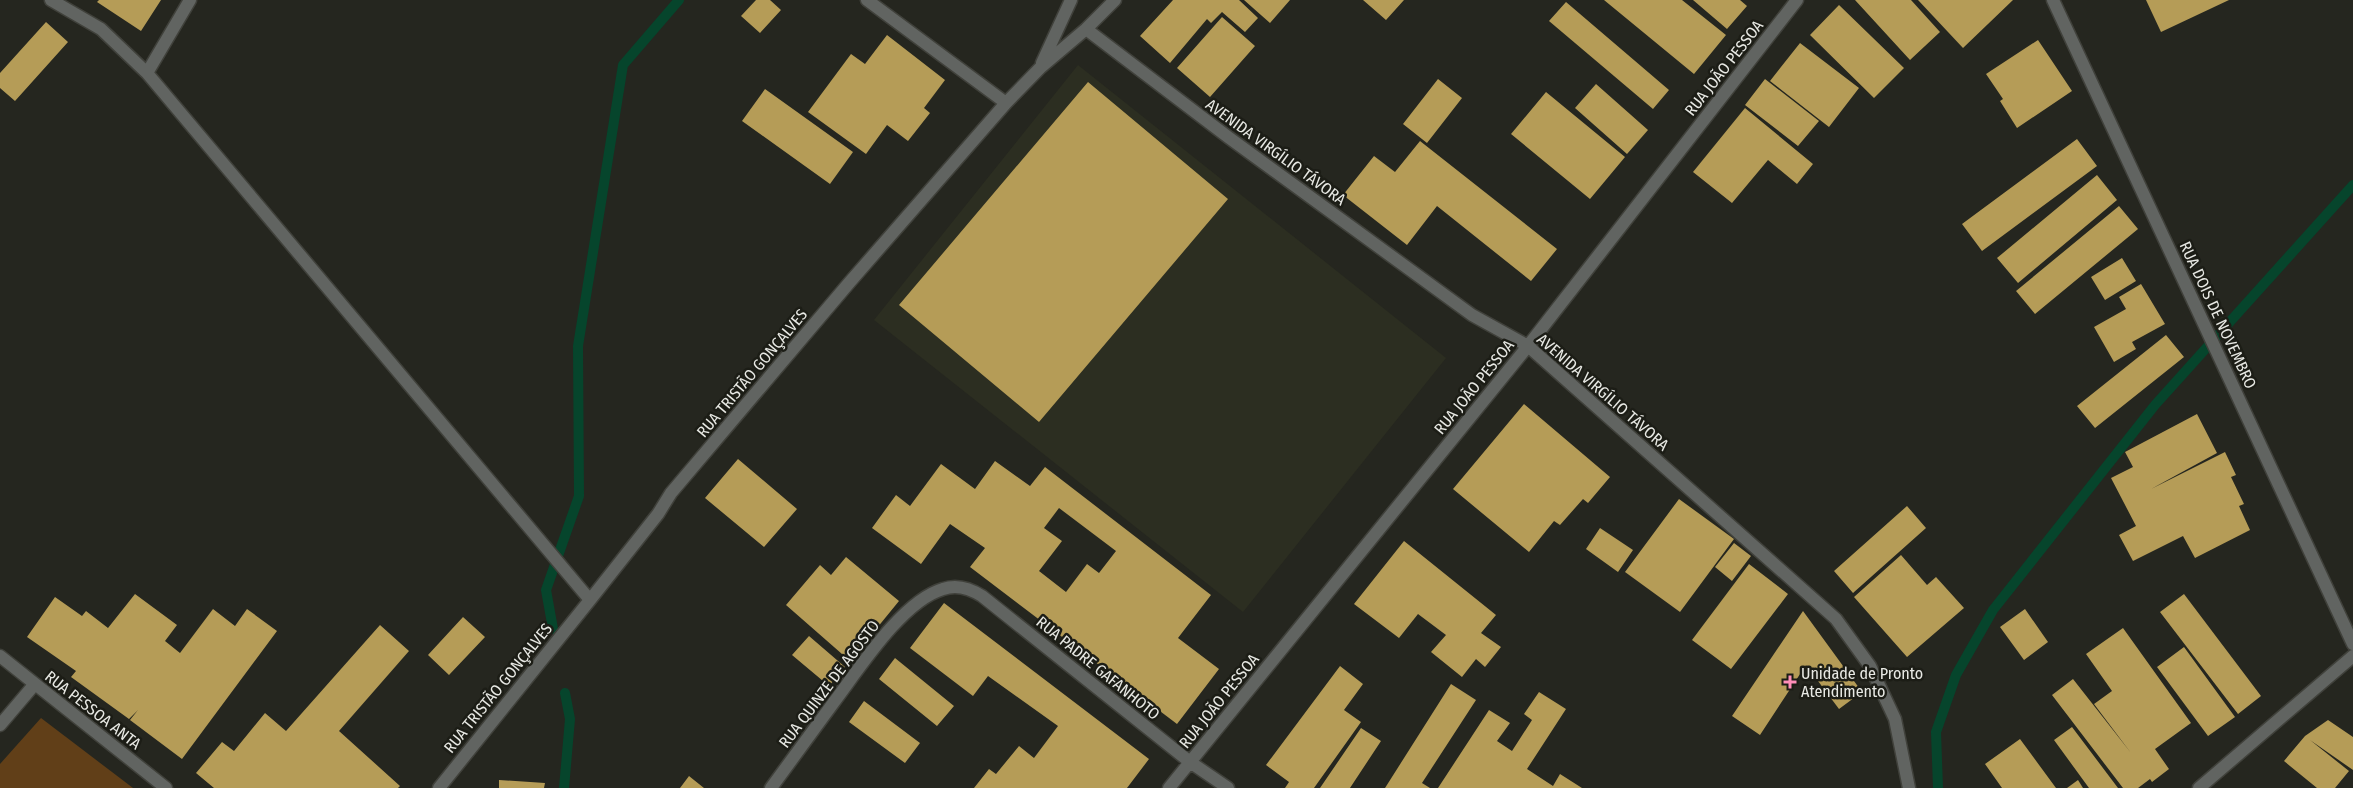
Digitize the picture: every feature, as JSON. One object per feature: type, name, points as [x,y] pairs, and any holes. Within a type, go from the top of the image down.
[{"type":"street","points":[[51,0],[100,29],[147,73],[590,600]]},
{"type":"street","points":[[147,73],[190,0]]},
{"type":"street","points":[[867,0],[1006,103]]},
{"type":"street","points":[[1040,68],[1071,0]]},
{"type":"street","name":"RUA TRISTÃO GONÇALVES","points":[[439,788],[658,514],[671,494],[849,283],[1006,103],[1040,68],[1086,29],[1114,0]]},
{"type":"street","name":"RUA JOÃO PESSOA","points":[[1169,788],[1528,346],[1797,0]]},
{"type":"street","name":"RUA DOIS DE NOVEMBRO","points":[[2052,0],[2353,644]]},
{"type":"street","name":"AVENIDA VIRGÍLIO TÁVORA","points":[[1086,29],[1228,138],[1472,315],[1528,346],[1836,619],[1870,666],[1895,719],[1909,788]]},
{"type":"street","name":"RUA PADRE GAFANHOTO","points":[[943,588],[971,589],[982,596],[1190,762],[1228,788]]},
{"type":"street","name":"RUA QUINZE DE AGOSTO","points":[[771,788],[879,642],[922,599],[943,588]]},
{"type":"street","name":"RUA PESSOA ANTA","points":[[0,656],[166,788]]},
{"type":"street","points":[[2199,788],[2353,656]]},
{"type":"street","points":[[0,725],[34,684]]},
{"type":"shaded area","points":[[1078,65],[1446,358],[1243,612],[874,320]]},
{"type":"shaded area","points":[[41,718],[133,788],[0,788],[0,764]]},
{"type":"building","points":[[99,0],[161,0],[141,31],[97,2]]},
{"type":"building","points":[[756,0],[770,0],[781,10],[760,33],[741,16]]},
{"type":"building","points":[[1173,0],[1239,0],[1258,18],[1245,32],[1222,12],[1211,23],[1207,19],[1170,63],[1140,36]]},
{"type":"building","points":[[1244,0],[1290,0],[1270,23]]},
{"type":"building","points":[[1363,0],[1404,0],[1386,20]]},
{"type":"building","points":[[1604,0],[1682,0],[1726,35],[1694,74]]},
{"type":"building","points":[[1693,0],[1740,0],[1747,6],[1727,29]]},
{"type":"building","points":[[1855,0],[1911,0],[1940,32],[1910,60]]},
{"type":"building","points":[[1918,0],[2013,0],[1963,48]]},
{"type":"building","points":[[2146,0],[2229,0],[2161,32]]},
{"type":"building","points":[[1566,2],[1669,90],[1653,109],[1549,21]]},
{"type":"building","points":[[1839,5],[1904,68],[1874,98],[1810,35]]},
{"type":"building","points":[[1222,17],[1255,46],[1210,97],[1177,68]]},
{"type":"building","points":[[46,22],[68,42],[15,101],[0,88],[0,73]]},
{"type":"building","points":[[887,35],[945,80],[924,108],[930,113],[908,141],[887,125],[866,154],[808,112],[851,54],[865,64]]},
{"type":"building","points":[[2038,40],[2072,91],[2017,128],[2000,101],[2003,99],[1986,74]]},
{"type":"building","points":[[1800,43],[1859,88],[1829,127],[1770,81]]},
{"type":"building","points":[[1438,79],[1462,98],[1427,143],[1403,124]]},
{"type":"building","points":[[1765,79],[1819,121],[1798,146],[1745,105]]},
{"type":"building","points":[[1088,82],[1228,199],[1039,422],[899,305]]},
{"type":"building","points":[[1596,84],[1648,130],[1627,154],[1575,108]]},
{"type":"building","points":[[765,89],[853,152],[830,184],[742,121]]},
{"type":"building","points":[[1546,92],[1625,157],[1590,199],[1511,134]]},
{"type":"building","points":[[1745,108],[1813,164],[1797,184],[1768,160],[1732,203],[1693,172]]},
{"type":"building","points":[[2077,139],[2097,166],[1982,251],[1962,224]]},
{"type":"building","points":[[1420,141],[1557,249],[1531,281],[1437,206],[1407,245],[1343,195],[1374,156],[1395,172]]},
{"type":"building","points":[[2097,175],[2117,200],[2018,283],[1997,258]]},
{"type":"building","points":[[2119,206],[2138,229],[2035,314],[2016,291]]},
{"type":"building","points":[[2122,258],[2136,281],[2105,300],[2091,277]]},
{"type":"building","points":[[2141,284],[2165,324],[2132,342],[2136,349],[2114,362],[2094,327],[2126,309],[2119,297]]},
{"type":"building","points":[[2166,335],[2184,357],[2095,428],[2077,406]]},
{"type":"building","points":[[1524,404],[1610,477],[1588,503],[1583,499],[1560,525],[1554,521],[1529,552],[1453,489]]},
{"type":"building","points":[[2197,414],[2217,453],[2151,489],[2225,452],[2236,475],[2231,477],[2244,504],[2239,506],[2250,530],[2195,558],[2183,536],[2133,561],[2119,535],[2136,526],[2111,478],[2133,467],[2125,452]]},
{"type":"building","points":[[738,459],[797,509],[764,547],[705,498]]},
{"type":"building","points":[[995,461],[1030,486],[1045,467],[1211,595],[1178,638],[1219,669],[1177,724],[970,567],[985,548],[950,524],[921,564],[872,528],[896,495],[910,506],[941,464],[975,489]],"holes":[[[1059,508],[1116,551],[1099,573],[1087,564],[1066,592],[1039,571],[1062,541],[1044,528]]]},
{"type":"building","points":[[1679,499],[1734,539],[1680,612],[1625,572]]},
{"type":"building","points":[[1907,506],[1926,528],[1853,593],[1834,571]]},
{"type":"building","points":[[1600,528],[1633,550],[1618,572],[1586,549]]},
{"type":"building","points":[[1404,541],[1496,615],[1481,633],[1501,647],[1485,667],[1476,659],[1462,677],[1431,652],[1446,635],[1418,614],[1399,638],[1354,604]]},
{"type":"building","points":[[1734,543],[1751,556],[1732,581],[1715,567]]},
{"type":"building","points":[[1901,555],[1927,585],[1936,577],[1964,608],[1907,657],[1854,597]]},
{"type":"building","points":[[846,557],[899,601],[850,661],[786,605],[820,565],[831,575]]},
{"type":"building","points":[[1749,564],[1788,594],[1731,669],[1692,640]]},
{"type":"building","points":[[135,594],[177,625],[165,641],[180,653],[213,609],[235,626],[247,609],[277,631],[182,759],[130,720],[138,710],[129,719],[71,677],[76,671],[27,637],[55,597],[82,616],[86,611],[108,628]]},
{"type":"building","points":[[2184,594],[2261,696],[2238,714],[2160,612]]},
{"type":"building","points":[[944,603],[1149,759],[1127,788],[974,788],[989,769],[996,774],[1019,746],[1034,758],[1058,726],[988,676],[973,696],[910,648]]},
{"type":"building","points":[[2025,609],[2048,642],[2024,660],[2000,627]]},
{"type":"building","points":[[1803,611],[1862,692],[1839,709],[1806,665],[1760,735],[1732,716]]},
{"type":"building","points":[[463,617],[485,637],[449,675],[428,655]]},
{"type":"building","points":[[380,625],[409,651],[339,731],[400,786],[398,788],[214,788],[196,773],[222,742],[234,751],[265,713],[286,731]]},
{"type":"building","points":[[2123,628],[2191,723],[2155,749],[2169,769],[2152,782],[2150,779],[2138,788],[2123,788],[2052,695],[2073,679],[2131,753],[2094,704],[2112,691],[2086,654]]},
{"type":"building","points":[[809,636],[845,667],[829,686],[792,655]]},
{"type":"building","points":[[2184,647],[2235,717],[2208,736],[2157,667]]},
{"type":"building","points":[[895,658],[954,706],[937,726],[879,679]]},
{"type":"building","points":[[1340,666],[1363,684],[1344,710],[1361,722],[1314,788],[1285,788],[1289,782],[1266,765]]},
{"type":"building","points":[[1451,684],[1476,700],[1422,783],[1430,788],[1385,788]]},
{"type":"building","points":[[1539,692],[1566,709],[1527,769],[1553,786],[1560,774],[1582,788],[1438,788],[1489,710],[1510,723],[1497,741],[1512,751],[1532,720],[1524,714]]},
{"type":"building","points":[[864,701],[920,743],[905,763],[849,722]]},
{"type":"building","points":[[2328,720],[2353,737],[2353,770],[2310,740],[2349,771],[2335,788],[2317,788],[2284,761],[2305,736]]},
{"type":"building","points":[[2072,727],[2118,788],[2089,788],[2054,740]]},
{"type":"building","points":[[1361,728],[1381,741],[1350,788],[1320,788]]},
{"type":"building","points":[[2020,739],[2056,788],[2002,788],[1985,764]]},
{"type":"building","points":[[689,776],[704,788],[680,788]]},
{"type":"building","points":[[499,780],[545,783],[544,788],[499,788]]},
{"type":"building","points":[[2078,780],[2083,788],[2067,788]]},
{"type":"waterway","points":[[553,629],[546,590],[579,496],[578,346],[623,65],[679,0]]},
{"type":"waterway","points":[[1938,788],[1936,732],[1956,675],[1993,610],[2155,405],[2353,185]]},
{"type":"waterway","points":[[564,788],[570,719],[565,693]]},
{"type":"place","name":"Unidade de Pronto Atendimento","points":[[1790,682]]}]
